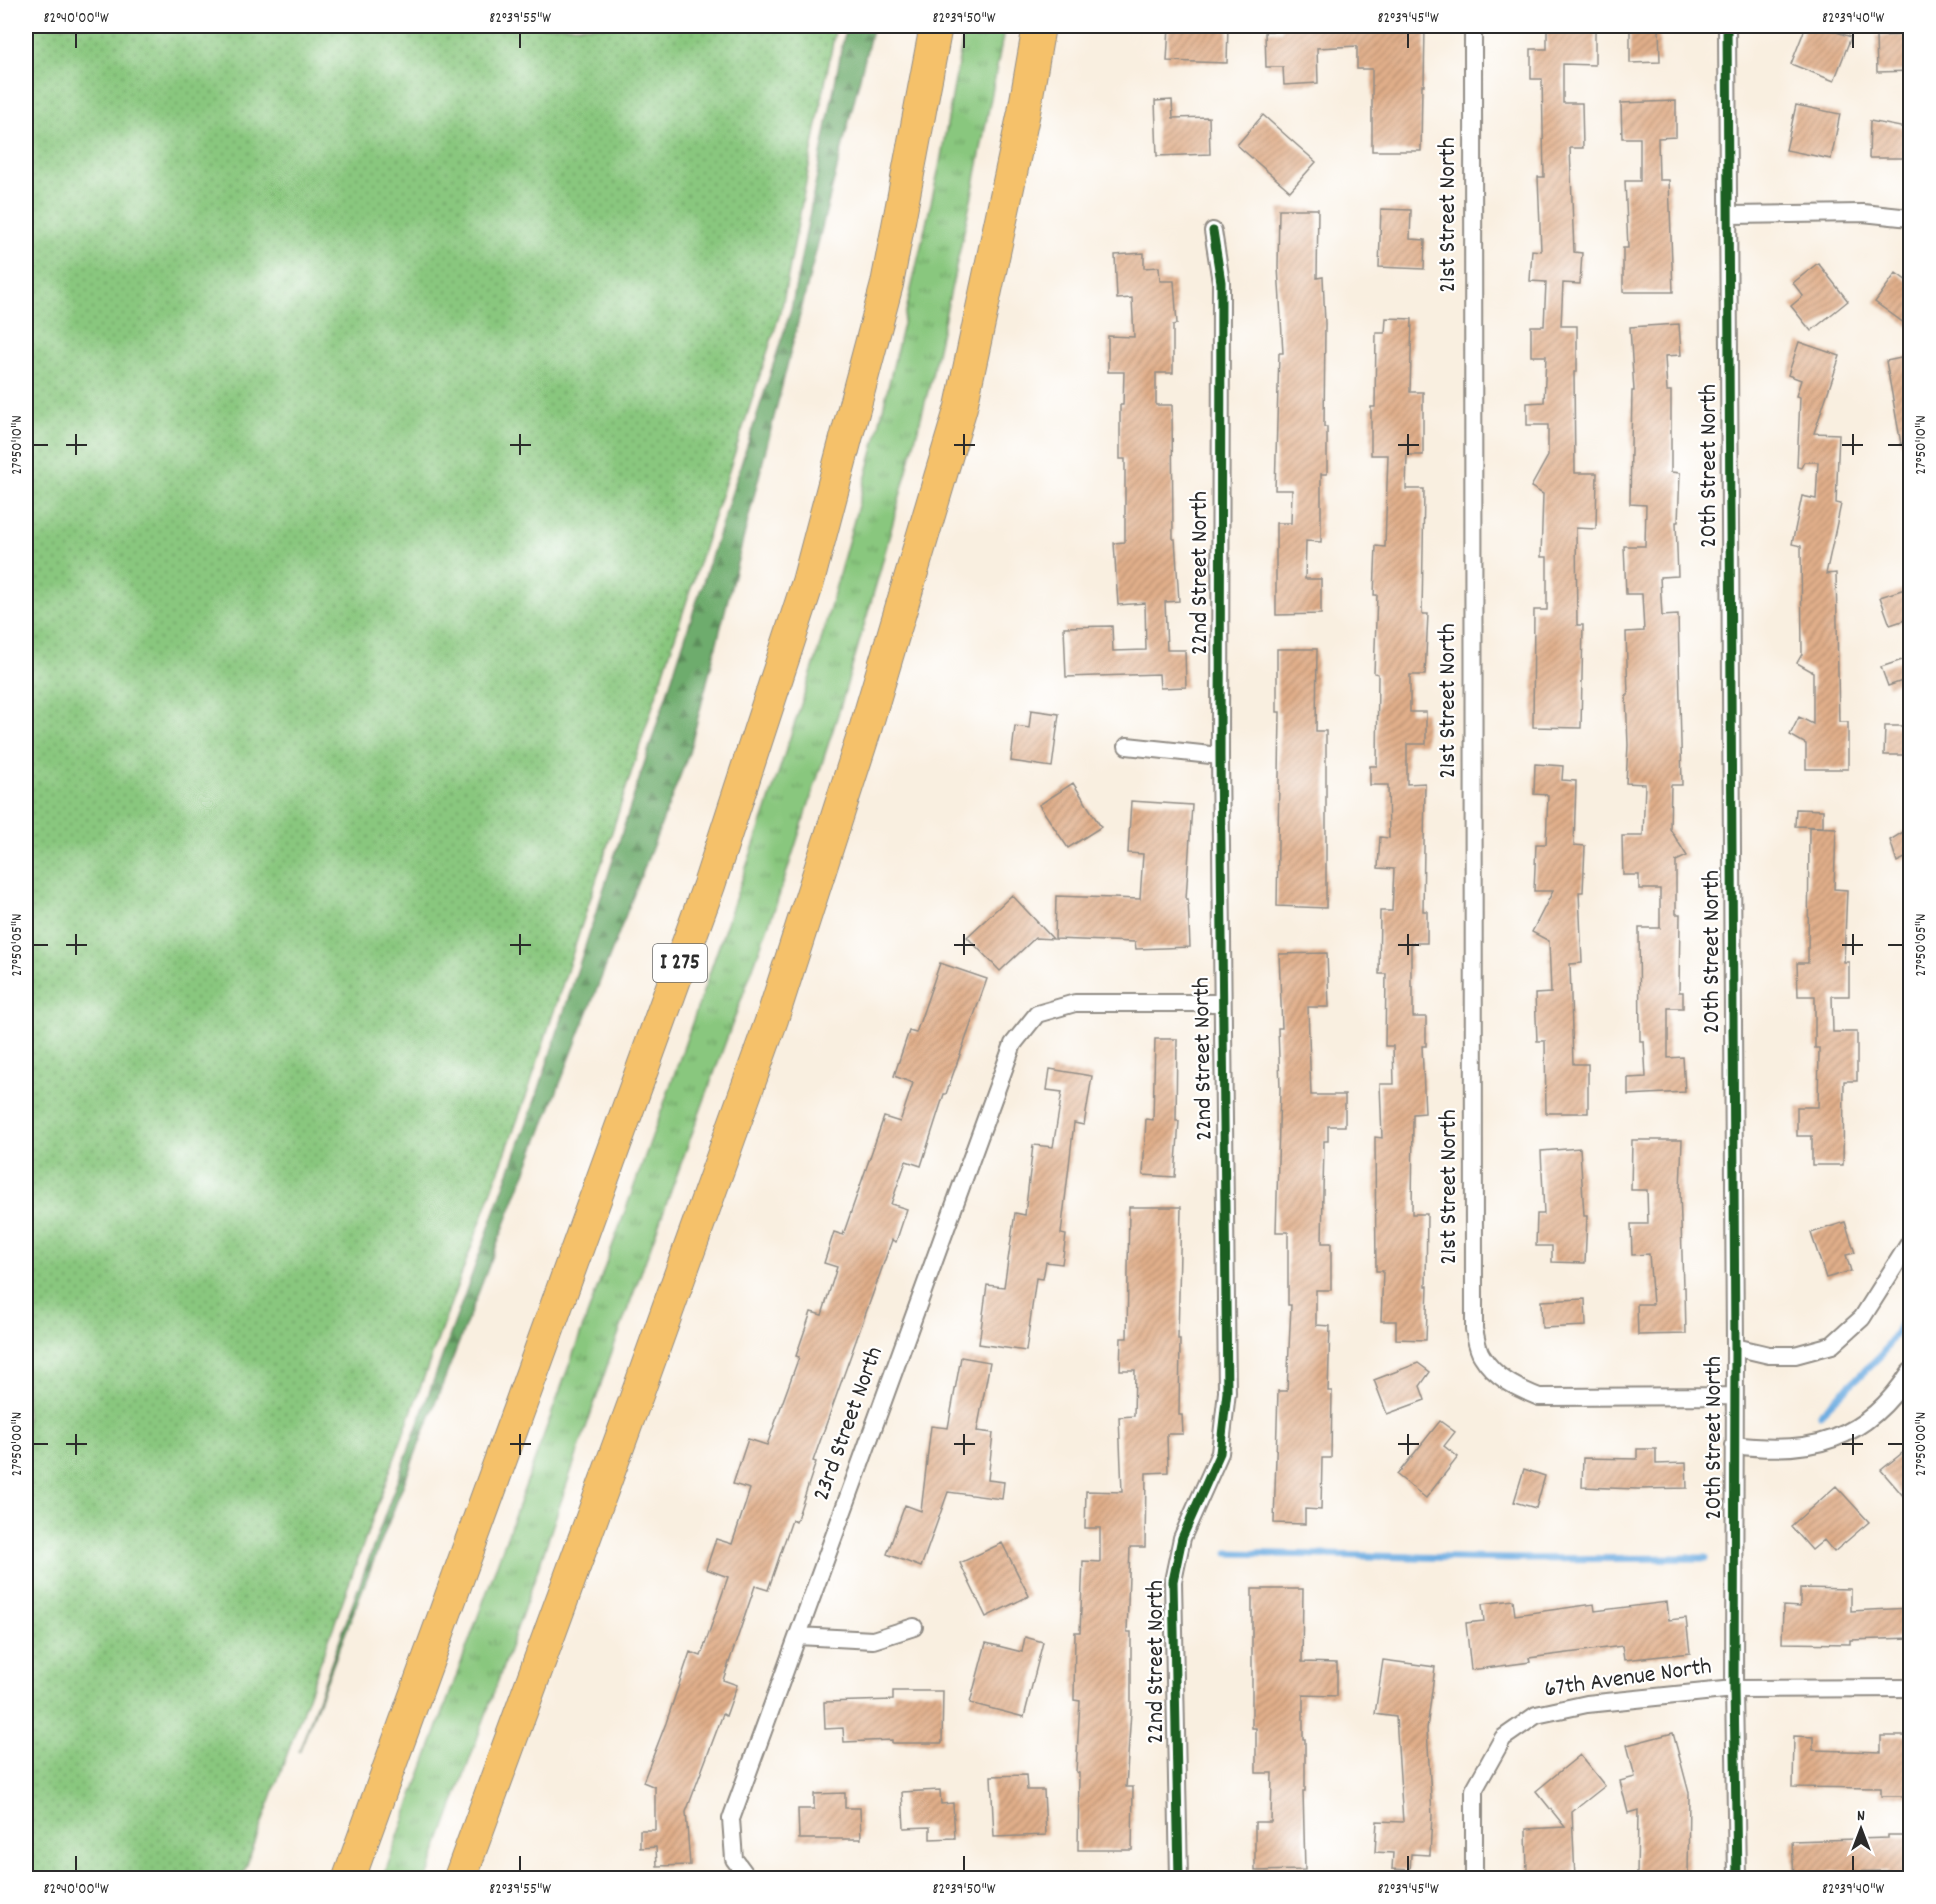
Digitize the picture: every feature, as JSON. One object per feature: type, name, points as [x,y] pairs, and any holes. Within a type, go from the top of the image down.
[{"type":"highway","name":"I 275","points":[[349,1878],[709,885],[808,582],[887,284],[936,26]]},
{"type":"highway","points":[[460,1878],[638,1395],[768,1030],[866,730],[961,407],[1024,112],[1039,26]]},
{"type":"street","name":"21st Street North","points":[[1473,26],[1474,1329],[1481,1355],[1494,1371],[1511,1385],[1539,1397],[1734,1396]]},
{"type":"street","name":"20th Street North","points":[[1727,26],[1735,1347],[1734,1689],[1737,1878]]},
{"type":"street","points":[[1729,216],[1863,213],[1911,219]]},
{"type":"street","name":"22nd Street North","points":[[1179,1878],[1173,1581],[1182,1538],[1220,1453],[1227,1392],[1220,756],[1221,282],[1213,231]]},
{"type":"street","points":[[1127,746],[1220,756]]},
{"type":"street","name":"23rd Street North","points":[[748,1878],[734,1859],[731,1819],[1013,1044],[1037,1014],[1075,1003],[1222,1003]]},
{"type":"street","points":[[1735,1347],[1768,1355],[1795,1355],[1832,1345],[1862,1318],[1911,1242]]},
{"type":"street","points":[[1734,1445],[1769,1448],[1800,1446],[1834,1440],[1873,1418],[1911,1372]]},
{"type":"street","points":[[798,1636],[873,1640],[914,1627]]},
{"type":"street","name":"67th Avenue North","points":[[1474,1878],[1474,1790],[1503,1738],[1536,1715],[1587,1704],[1734,1689],[1911,1688]]},
{"type":"green space","points":[[26,26],[836,26],[782,307],[528,1091],[242,1878],[26,1878]]},
{"type":"green space","points":[[846,26],[873,26],[689,753],[299,1752],[537,1095],[791,310]]},
{"type":"green space","points":[[965,26],[1005,26],[972,195],[931,380],[880,571],[840,708],[778,899],[609,1360],[535,1578],[427,1878],[383,1878],[665,1101],[816,659],[874,447],[907,307],[939,168]]},
{"type":"building","points":[[1169,26],[1228,26],[1227,63],[1167,61]]},
{"type":"building","points":[[1282,26],[1425,26],[1421,151],[1372,151],[1372,69],[1357,69],[1357,46],[1317,48],[1318,83],[1284,85],[1283,67],[1266,67],[1265,31],[1282,31]]},
{"type":"building","points":[[1547,26],[1595,26],[1595,65],[1563,64],[1563,103],[1582,103],[1583,148],[1570,148],[1574,252],[1582,253],[1580,284],[1563,283],[1561,326],[1577,326],[1577,372],[1574,372],[1575,473],[1597,473],[1596,529],[1576,528],[1577,625],[1583,625],[1581,728],[1533,727],[1534,610],[1547,610],[1547,557],[1541,557],[1543,494],[1531,487],[1548,456],[1548,425],[1527,425],[1527,403],[1544,402],[1546,356],[1531,356],[1531,326],[1544,326],[1546,282],[1530,281],[1532,250],[1541,251],[1538,177],[1544,177],[1542,79],[1531,79],[1531,49],[1547,49]]},
{"type":"building","points":[[1630,26],[1659,26],[1660,62],[1630,63]]},
{"type":"building","points":[[1806,26],[1820,26],[1851,37],[1834,81],[1791,64]]},
{"type":"building","points":[[1911,35],[1911,71],[1877,72],[1876,36]]},
{"type":"building","points":[[1172,100],[1173,118],[1209,117],[1210,154],[1157,156],[1155,101]]},
{"type":"building","points":[[1676,101],[1676,137],[1658,138],[1659,180],[1669,180],[1673,292],[1623,292],[1623,248],[1628,248],[1625,181],[1640,181],[1640,138],[1622,138],[1621,103]]},
{"type":"building","points":[[1796,105],[1840,114],[1831,159],[1786,150]]},
{"type":"building","points":[[1263,115],[1316,162],[1290,191],[1237,145]]},
{"type":"building","points":[[1870,121],[1911,129],[1911,158],[1869,158]]},
{"type":"building","points":[[1279,209],[1318,209],[1317,278],[1323,277],[1324,427],[1327,427],[1327,474],[1321,474],[1321,542],[1306,541],[1305,579],[1321,579],[1321,614],[1276,615],[1276,523],[1291,523],[1292,490],[1275,490],[1279,353],[1283,353],[1278,267]]},
{"type":"building","points":[[1381,209],[1411,210],[1410,239],[1425,240],[1424,269],[1379,267]]},
{"type":"building","points":[[1144,253],[1144,268],[1159,267],[1160,281],[1174,281],[1177,324],[1173,325],[1173,373],[1156,373],[1156,405],[1172,405],[1173,539],[1175,539],[1179,601],[1165,602],[1167,650],[1185,650],[1186,687],[1160,688],[1159,674],[1066,677],[1064,627],[1112,626],[1113,651],[1146,650],[1145,603],[1118,605],[1114,543],[1125,542],[1125,459],[1120,459],[1120,405],[1123,405],[1124,372],[1108,372],[1108,336],[1134,337],[1132,298],[1117,299],[1115,255]]},
{"type":"building","points":[[1818,263],[1848,301],[1811,331],[1791,306],[1803,296],[1793,283]]},
{"type":"building","points":[[1896,273],[1911,284],[1911,328],[1875,302]]},
{"type":"building","points":[[1386,318],[1412,319],[1410,392],[1423,392],[1423,455],[1407,455],[1406,489],[1424,489],[1422,614],[1428,614],[1425,675],[1410,675],[1410,712],[1426,712],[1426,744],[1407,744],[1407,784],[1425,783],[1423,911],[1427,911],[1427,943],[1411,943],[1411,987],[1413,987],[1413,1017],[1426,1017],[1426,1046],[1422,1046],[1425,1113],[1413,1114],[1412,1214],[1427,1214],[1426,1340],[1396,1339],[1396,1321],[1381,1321],[1383,1271],[1376,1271],[1375,1137],[1382,1138],[1380,1084],[1394,1084],[1393,1046],[1385,1046],[1386,974],[1379,974],[1380,911],[1392,911],[1394,869],[1378,868],[1380,837],[1389,838],[1388,785],[1370,785],[1370,766],[1377,766],[1378,674],[1374,673],[1376,546],[1385,547],[1388,455],[1371,455],[1371,407],[1375,407],[1376,333],[1385,333]]},
{"type":"building","points":[[1679,324],[1681,355],[1665,356],[1667,391],[1671,391],[1671,472],[1680,473],[1678,522],[1676,522],[1678,576],[1660,577],[1662,616],[1678,615],[1682,785],[1671,785],[1670,829],[1687,856],[1676,861],[1676,914],[1680,914],[1679,992],[1683,992],[1683,1008],[1668,1008],[1668,1058],[1683,1057],[1685,1092],[1628,1095],[1628,1078],[1646,1077],[1644,1041],[1640,1041],[1639,928],[1660,928],[1660,889],[1639,889],[1639,875],[1623,875],[1622,836],[1643,836],[1645,784],[1626,783],[1628,745],[1626,695],[1628,695],[1626,632],[1644,631],[1642,594],[1626,594],[1624,546],[1645,546],[1646,505],[1630,504],[1632,391],[1634,391],[1630,327]]},
{"type":"building","points":[[1799,342],[1840,356],[1814,433],[1839,434],[1836,503],[1841,504],[1826,574],[1836,573],[1839,722],[1848,722],[1848,769],[1806,769],[1806,744],[1790,735],[1799,717],[1813,724],[1813,672],[1797,663],[1802,654],[1801,546],[1792,544],[1802,496],[1816,499],[1818,462],[1804,462],[1801,468],[1797,467],[1800,397],[1796,396],[1801,380],[1788,375]]},
{"type":"building","points":[[1911,356],[1911,443],[1901,444],[1886,361]]},
{"type":"building","points":[[1911,587],[1911,618],[1890,625],[1880,597]]},
{"type":"building","points":[[1277,649],[1317,649],[1316,731],[1326,731],[1326,908],[1277,906],[1280,712],[1277,712]]},
{"type":"building","points":[[1911,657],[1911,678],[1888,686],[1881,667]]},
{"type":"building","points":[[1031,710],[1059,714],[1052,767],[1011,761],[1015,726],[1029,728]]},
{"type":"building","points":[[1885,726],[1911,726],[1911,755],[1884,755]]},
{"type":"building","points":[[1535,764],[1563,766],[1562,780],[1576,781],[1574,845],[1585,846],[1583,892],[1579,892],[1582,963],[1570,964],[1573,1064],[1588,1064],[1588,1113],[1546,1113],[1545,1041],[1537,1041],[1535,994],[1551,993],[1549,941],[1532,932],[1553,891],[1534,891],[1536,844],[1546,844],[1548,795],[1534,794]]},
{"type":"building","points":[[1073,783],[1101,827],[1068,848],[1039,805]]},
{"type":"building","points":[[1131,801],[1192,805],[1186,899],[1188,899],[1190,947],[1136,949],[1135,942],[1055,939],[1056,896],[1140,899],[1143,854],[1128,853]]},
{"type":"building","points":[[1796,809],[1823,810],[1823,827],[1795,826]]},
{"type":"building","points":[[1809,827],[1836,828],[1834,889],[1847,890],[1844,962],[1849,962],[1849,996],[1832,996],[1833,1032],[1857,1032],[1857,1081],[1844,1081],[1843,1165],[1812,1165],[1812,1136],[1797,1136],[1797,1107],[1818,1107],[1819,1048],[1815,1048],[1815,996],[1798,996],[1797,963],[1808,963]]},
{"type":"building","points":[[1911,827],[1911,855],[1897,862],[1890,840]]},
{"type":"building","points":[[1012,895],[1053,939],[1035,938],[1000,971],[967,937]]},
{"type":"building","points":[[1327,953],[1329,1007],[1308,1007],[1311,1095],[1345,1095],[1345,1126],[1328,1126],[1328,1141],[1324,1141],[1322,1243],[1331,1243],[1331,1290],[1316,1290],[1316,1325],[1330,1326],[1328,1391],[1332,1391],[1331,1458],[1322,1458],[1321,1510],[1305,1509],[1305,1524],[1274,1523],[1278,1391],[1287,1391],[1291,1305],[1288,1305],[1288,1232],[1276,1232],[1280,1089],[1278,1028],[1282,1028],[1279,954]]},
{"type":"building","points":[[940,963],[987,979],[946,1094],[944,1094],[921,1166],[906,1161],[891,1204],[907,1209],[896,1242],[892,1240],[813,1461],[816,1462],[796,1522],[792,1520],[768,1590],[755,1586],[723,1680],[737,1685],[726,1716],[723,1714],[686,1812],[690,1865],[657,1866],[656,1847],[640,1848],[640,1830],[655,1830],[655,1787],[643,1782],[690,1652],[701,1656],[728,1577],[706,1569],[716,1539],[732,1544],[745,1505],[750,1489],[733,1484],[748,1439],[767,1445],[799,1357],[796,1356],[811,1312],[822,1315],[837,1267],[824,1263],[834,1232],[843,1235],[884,1117],[900,1122],[913,1083],[894,1076],[909,1031],[916,1033]]},
{"type":"building","points":[[1155,1039],[1177,1039],[1176,1121],[1179,1121],[1175,1177],[1143,1175],[1146,1119],[1153,1120]]},
{"type":"building","points":[[1050,1069],[1092,1076],[1084,1125],[1074,1123],[1061,1234],[1066,1235],[1062,1264],[1046,1262],[1043,1279],[1036,1278],[1026,1351],[979,1344],[987,1285],[1004,1287],[1015,1213],[1025,1215],[1033,1145],[1053,1147],[1062,1092],[1047,1090]]},
{"type":"building","points":[[1632,1140],[1682,1140],[1680,1190],[1686,1334],[1638,1335],[1637,1304],[1653,1304],[1649,1254],[1632,1255],[1631,1224],[1648,1224],[1647,1190],[1631,1190]]},
{"type":"building","points":[[1580,1148],[1584,1216],[1587,1216],[1585,1263],[1552,1262],[1552,1246],[1536,1246],[1537,1214],[1544,1214],[1541,1151]]},
{"type":"building","points":[[1129,1207],[1181,1207],[1178,1339],[1180,1339],[1179,1415],[1182,1415],[1183,1434],[1167,1434],[1168,1472],[1146,1473],[1145,1547],[1130,1547],[1127,1632],[1131,1632],[1131,1711],[1126,1787],[1133,1787],[1132,1850],[1078,1850],[1079,1773],[1076,1772],[1080,1701],[1074,1700],[1075,1632],[1080,1632],[1083,1561],[1100,1562],[1100,1528],[1085,1528],[1086,1491],[1122,1492],[1119,1417],[1134,1416],[1135,1370],[1120,1370],[1121,1338],[1127,1338]]},
{"type":"building","points":[[1845,1222],[1855,1253],[1846,1255],[1851,1271],[1826,1278],[1811,1233]]},
{"type":"building","points":[[1585,1299],[1586,1326],[1542,1328],[1541,1301]]},
{"type":"building","points":[[961,1357],[990,1362],[977,1431],[993,1433],[988,1480],[1004,1482],[1002,1499],[948,1492],[921,1567],[887,1554],[905,1505],[921,1511],[931,1426],[948,1428]]},
{"type":"building","points":[[1418,1363],[1430,1372],[1420,1386],[1425,1400],[1387,1414],[1374,1380]]},
{"type":"building","points":[[1440,1421],[1455,1432],[1444,1446],[1458,1457],[1426,1498],[1397,1475]]},
{"type":"building","points":[[1911,1446],[1911,1505],[1881,1470]]},
{"type":"building","points":[[1637,1449],[1656,1449],[1656,1464],[1686,1463],[1687,1488],[1582,1487],[1583,1458],[1637,1459]]},
{"type":"building","points":[[1524,1469],[1545,1476],[1536,1508],[1514,1502]]},
{"type":"building","points":[[1836,1486],[1869,1522],[1834,1552],[1824,1540],[1812,1550],[1791,1526]]},
{"type":"building","points":[[1002,1543],[1029,1596],[986,1617],[960,1563]]},
{"type":"building","points":[[1800,1588],[1851,1589],[1851,1611],[1911,1608],[1911,1638],[1850,1640],[1850,1644],[1782,1643],[1783,1606],[1800,1607]]},
{"type":"building","points":[[1252,1589],[1303,1589],[1302,1662],[1337,1663],[1337,1696],[1303,1695],[1305,1870],[1255,1871],[1255,1822],[1271,1822],[1272,1773],[1256,1773],[1256,1728],[1252,1728]]},
{"type":"building","points":[[1513,1600],[1515,1615],[1594,1604],[1595,1611],[1667,1602],[1669,1620],[1686,1618],[1690,1653],[1624,1660],[1622,1646],[1529,1658],[1530,1662],[1471,1670],[1466,1623],[1484,1621],[1482,1604]]},
{"type":"building","points":[[1025,1637],[1043,1642],[1024,1717],[970,1703],[986,1643],[1022,1652]]},
{"type":"building","points":[[1383,1660],[1435,1667],[1427,1729],[1432,1815],[1430,1855],[1411,1854],[1410,1870],[1392,1869],[1393,1853],[1375,1852],[1377,1821],[1403,1822],[1396,1717],[1375,1714]]},
{"type":"building","points":[[893,1691],[943,1691],[942,1743],[892,1743],[892,1740],[844,1742],[843,1728],[825,1729],[824,1702],[893,1700]]},
{"type":"building","points":[[1673,1733],[1689,1793],[1688,1878],[1637,1878],[1638,1810],[1628,1813],[1620,1781],[1635,1777],[1627,1745]]},
{"type":"building","points":[[1794,1736],[1813,1737],[1813,1750],[1881,1752],[1881,1736],[1911,1736],[1911,1796],[1881,1796],[1881,1788],[1793,1787]]},
{"type":"building","points":[[1580,1755],[1605,1786],[1572,1812],[1575,1878],[1543,1878],[1543,1874],[1527,1875],[1526,1829],[1565,1827],[1536,1791]]},
{"type":"building","points":[[1026,1775],[1027,1790],[1044,1790],[1046,1835],[994,1837],[991,1776]]},
{"type":"building","points":[[940,1790],[941,1804],[953,1803],[955,1838],[930,1839],[930,1827],[904,1828],[902,1792]]},
{"type":"building","points":[[845,1793],[845,1808],[860,1808],[861,1839],[799,1839],[798,1809],[814,1809],[814,1794]]},
{"type":"building","points":[[1888,1836],[1911,1836],[1911,1878],[1888,1878],[1888,1871],[1828,1872],[1828,1878],[1794,1878],[1792,1841],[1888,1838]]},
{"type":"waterway","points":[[1820,1414],[1883,1353],[1910,1310]]},
{"type":"waterway","points":[[1228,1553],[1509,1559],[1706,1558]]},
{"type":"cycle path","points":[[1727,26],[1735,1347],[1734,1689],[1737,1878]]},
{"type":"cycle path","points":[[1179,1878],[1173,1581],[1182,1538],[1220,1453],[1227,1392],[1220,756],[1221,282],[1213,231]]}]
